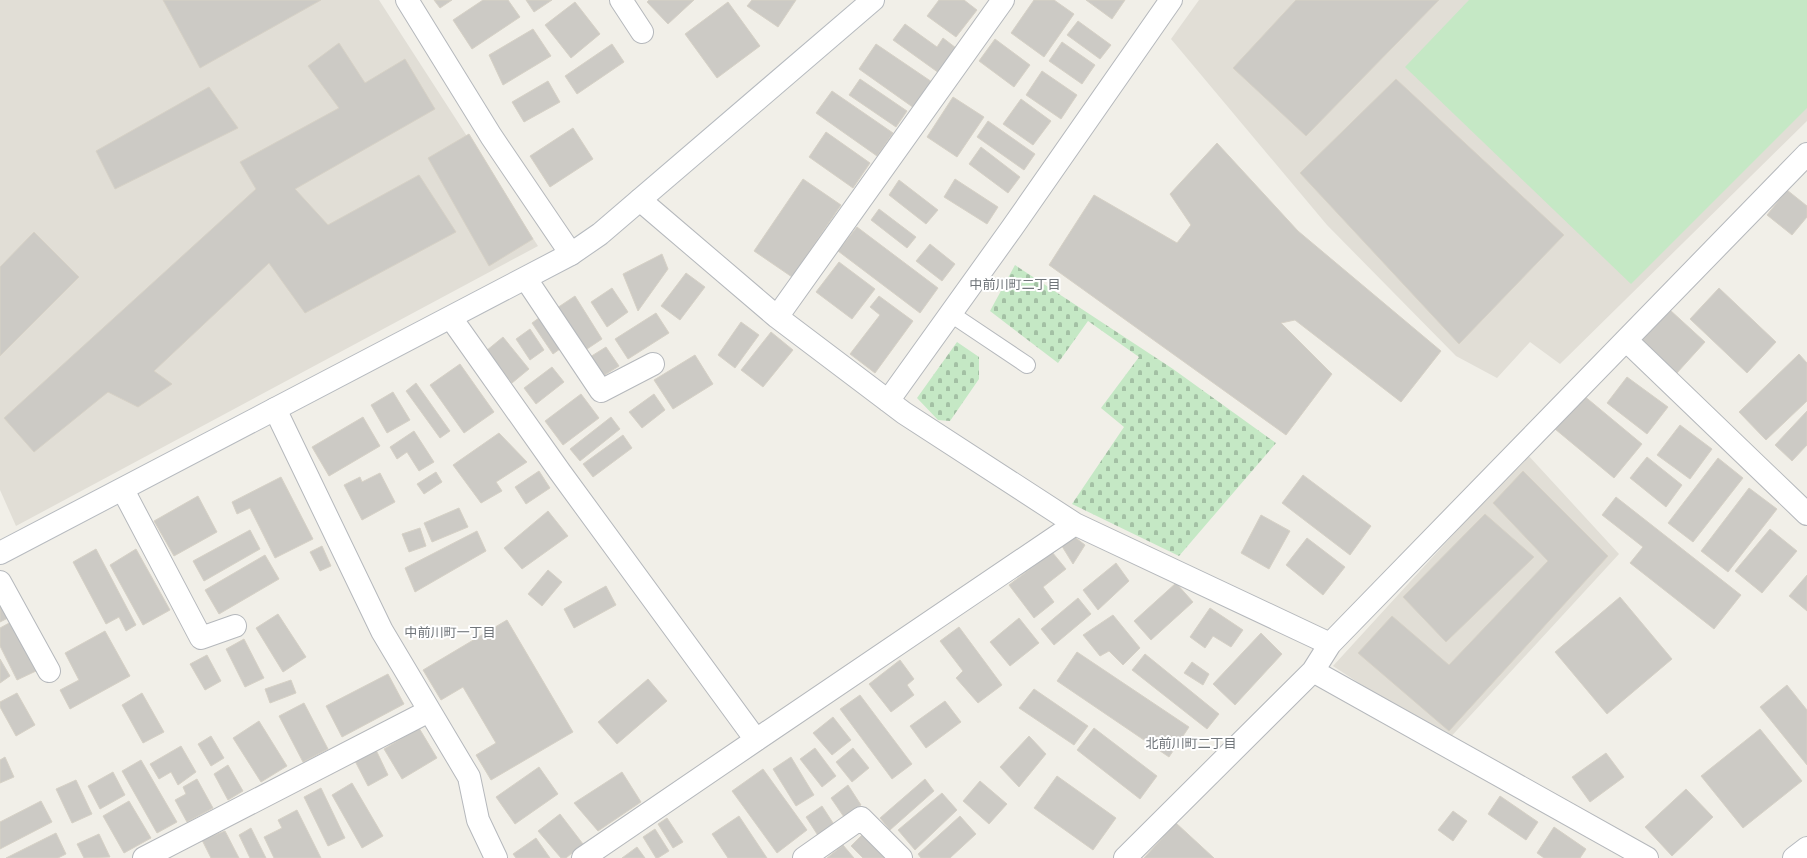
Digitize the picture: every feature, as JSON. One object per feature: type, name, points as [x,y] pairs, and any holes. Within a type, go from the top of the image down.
[{"type":"street","points":[[406,0],[491,136],[571,254]]},
{"type":"street","points":[[621,0],[642,32]]},
{"type":"street","points":[[0,553],[526,279],[571,254],[600,234],[873,0]]},
{"type":"street","points":[[777,317],[1002,0]]},
{"type":"street","points":[[888,401],[951,314],[1171,0]]},
{"type":"street","points":[[1125,858],[1313,671],[1330,644],[1807,154]]},
{"type":"street","points":[[640,200],[777,317],[888,401],[1075,524],[1330,644]]},
{"type":"street","points":[[526,279],[601,391],[653,364]]},
{"type":"street","points":[[451,318],[560,472],[756,740]]},
{"type":"street","points":[[1626,340],[1807,514]]},
{"type":"street","points":[[276,409],[382,631],[469,777],[478,820],[496,858]]},
{"type":"street","points":[[123,490],[201,638],[235,626]]},
{"type":"street","points":[[583,858],[1075,524]]},
{"type":"street","points":[[0,582],[49,671]]},
{"type":"street","points":[[1313,671],[1647,858]]},
{"type":"street","points":[[144,858],[429,711]]},
{"type":"street","points":[[804,858],[861,818],[901,858]]},
{"type":"street","points":[[1794,858],[1807,848]]},
{"type":"lane","points":[[951,314],[1027,365]]},
{"type":"shaded area","points":[[0,0],[379,0],[538,246],[16,526],[0,490]]},
{"type":"shaded area","points":[[1199,0],[1807,0],[1807,121],[1560,364],[1530,342],[1497,378],[1456,356],[1327,225],[1171,39]]},
{"type":"shaded area","points":[[1527,454],[1619,554],[1447,741],[1333,666]]},
{"type":"green space","points":[[1469,0],[1807,0],[1807,108],[1631,284],[1405,67]]},
{"type":"green space","points":[[1015,265],[1173,369],[1276,443],[1179,556],[1072,504],[1124,427],[1101,408],[1139,357],[1088,321],[1058,363],[990,311]]},
{"type":"green space","points":[[957,342],[979,357],[979,379],[950,421],[938,420],[917,398]]},
{"type":"building","points":[[163,0],[321,0],[200,68]]},
{"type":"building","points":[[434,0],[452,0],[440,8]]},
{"type":"building","points":[[483,0],[508,0],[520,17],[472,49],[453,20]]},
{"type":"building","points":[[526,0],[552,0],[534,12]]},
{"type":"building","points":[[649,0],[694,0],[668,24],[647,2]]},
{"type":"building","points":[[752,0],[796,0],[778,27],[747,6]]},
{"type":"building","points":[[939,0],[964,0],[977,10],[956,37],[927,16]]},
{"type":"building","points":[[1034,0],[1054,0],[1074,14],[1044,57],[1011,33]]},
{"type":"building","points":[[1086,0],[1125,0],[1112,19]]},
{"type":"building","points":[[1296,0],[1439,0],[1306,136],[1233,68]]},
{"type":"building","points":[[575,2],[600,34],[571,58],[545,25]]},
{"type":"building","points":[[728,2],[760,46],[717,78],[685,34]]},
{"type":"building","points":[[1078,21],[1111,45],[1100,59],[1067,35]]},
{"type":"building","points":[[905,24],[937,47],[943,38],[956,48],[939,73],[893,40]]},
{"type":"building","points":[[533,29],[551,56],[503,85],[489,55]]},
{"type":"building","points":[[995,39],[1030,65],[1014,87],[979,61]]},
{"type":"building","points":[[1062,42],[1095,65],[1082,84],[1049,61]]},
{"type":"building","points":[[339,43],[365,83],[405,59],[435,109],[295,189],[328,225],[419,175],[456,232],[305,313],[269,263],[154,371],[172,384],[138,407],[108,392],[34,452],[4,418],[256,189],[240,162],[339,108],[308,66]]},
{"type":"building","points":[[612,44],[624,62],[577,94],[565,76]]},
{"type":"building","points":[[876,44],[932,82],[914,108],[859,69]]},
{"type":"building","points":[[1042,71],[1077,95],[1061,119],[1026,95]]},
{"type":"building","points":[[860,79],[907,111],[896,127],[849,95]]},
{"type":"building","points":[[1396,79],[1564,235],[1459,344],[1300,173]]},
{"type":"building","points":[[548,81],[560,102],[524,122],[512,102]]},
{"type":"building","points":[[209,87],[238,128],[115,189],[96,151]]},
{"type":"building","points":[[832,91],[893,133],[877,156],[816,113]]},
{"type":"building","points":[[953,97],[984,117],[957,157],[927,137]]},
{"type":"building","points":[[1021,99],[1051,121],[1033,145],[1003,124]]},
{"type":"building","points":[[988,121],[1035,154],[1024,170],[977,137]]},
{"type":"building","points":[[573,128],[593,159],[550,187],[530,156]]},
{"type":"building","points":[[826,132],[870,163],[853,188],[809,157]]},
{"type":"building","points":[[469,134],[533,239],[489,266],[428,158]]},
{"type":"building","points":[[1217,143],[1298,231],[1441,351],[1401,402],[1295,320],[1281,323],[1332,374],[1286,435],[1049,265],[1094,195],[1177,243],[1191,225],[1170,194]]},
{"type":"building","points":[[981,147],[1020,177],[1008,193],[969,164]]},
{"type":"building","points":[[803,179],[841,205],[792,277],[754,251]]},
{"type":"building","points":[[955,179],[998,207],[987,224],[944,197]]},
{"type":"building","points":[[899,180],[938,210],[926,224],[889,195]]},
{"type":"building","points":[[1787,190],[1807,206],[1807,217],[1792,235],[1767,215]]},
{"type":"building","points":[[879,209],[916,237],[907,248],[871,220]]},
{"type":"building","points":[[857,227],[938,288],[920,313],[838,251]]},
{"type":"building","points":[[34,232],[79,277],[0,356],[0,267]]},
{"type":"building","points":[[930,244],[955,264],[942,281],[916,261]]},
{"type":"building","points":[[662,254],[668,269],[638,311],[623,274]]},
{"type":"building","points":[[839,262],[875,289],[852,319],[816,292]]},
{"type":"building","points":[[686,273],[705,287],[680,320],[661,306]]},
{"type":"building","points":[[612,288],[628,312],[607,327],[591,302]]},
{"type":"building","points":[[1719,288],[1776,342],[1747,373],[1690,319]]},
{"type":"building","points":[[575,296],[602,339],[584,351],[557,308]]},
{"type":"building","points":[[879,296],[913,321],[875,373],[850,354],[880,315],[870,307]]},
{"type":"building","points":[[1670,310],[1705,342],[1676,374],[1641,341]]},
{"type":"building","points":[[656,313],[669,333],[628,359],[615,339]]},
{"type":"building","points":[[543,315],[564,346],[553,354],[532,323]]},
{"type":"building","points":[[741,322],[759,335],[735,368],[718,355]]},
{"type":"building","points":[[530,329],[544,350],[530,360],[516,339]]},
{"type":"building","points":[[771,332],[793,350],[763,387],[741,370]]},
{"type":"building","points":[[503,337],[529,369],[512,383],[486,351]]},
{"type":"building","points":[[606,347],[619,366],[603,376],[590,357]]},
{"type":"building","points":[[1799,354],[1807,363],[1807,401],[1766,440],[1739,412]]},
{"type":"building","points":[[695,355],[713,384],[673,409],[654,380]]},
{"type":"building","points":[[460,364],[494,412],[464,433],[430,385]]},
{"type":"building","points":[[552,367],[564,382],[536,404],[524,388]]},
{"type":"building","points":[[1627,377],[1668,407],[1647,434],[1607,403]]},
{"type":"building","points":[[416,383],[450,431],[440,438],[406,391]]},
{"type":"building","points":[[393,392],[410,420],[387,433],[371,405]]},
{"type":"building","points":[[581,394],[599,418],[563,445],[545,421]]},
{"type":"building","points":[[654,394],[665,410],[642,428],[629,412]]},
{"type":"building","points":[[1583,395],[1642,444],[1614,478],[1555,429]]},
{"type":"building","points":[[1807,411],[1807,445],[1792,461],[1775,445]]},
{"type":"building","points":[[363,417],[380,446],[329,476],[312,447]]},
{"type":"building","points":[[611,417],[620,429],[580,461],[570,449]]},
{"type":"building","points":[[1680,425],[1712,449],[1690,479],[1657,455]]},
{"type":"building","points":[[414,431],[434,462],[419,471],[407,452],[397,459],[390,447]]},
{"type":"building","points":[[499,433],[527,462],[496,482],[502,491],[481,503],[453,465]]},
{"type":"building","points":[[623,435],[632,448],[593,477],[583,464]]},
{"type":"building","points":[[1647,457],[1682,485],[1666,507],[1630,478]]},
{"type":"building","points":[[1718,458],[1743,478],[1693,542],[1668,523]]},
{"type":"building","points":[[539,471],[550,488],[526,504],[515,487]]},
{"type":"building","points":[[1523,471],[1608,556],[1449,731],[1358,653],[1392,616],[1449,665],[1548,561],[1493,503]]},
{"type":"building","points":[[436,472],[442,482],[424,494],[417,484]]},
{"type":"building","points":[[380,473],[395,502],[362,520],[344,485],[360,477],[362,482]]},
{"type":"building","points":[[1303,475],[1371,526],[1350,555],[1282,503]]},
{"type":"building","points":[[281,477],[313,539],[275,558],[250,508],[237,514],[232,502]]},
{"type":"building","points":[[1749,488],[1777,509],[1728,572],[1701,551]]},
{"type":"building","points":[[198,496],[217,532],[174,556],[154,521]]},
{"type":"building","points":[[1616,497],[1741,595],[1714,629],[1630,563],[1643,547],[1602,515]]},
{"type":"building","points":[[459,508],[468,527],[432,542],[424,523]]},
{"type":"building","points":[[548,511],[568,536],[522,569],[504,548]]},
{"type":"building","points":[[1485,514],[1534,557],[1446,642],[1403,597]]},
{"type":"building","points":[[1261,515],[1290,531],[1269,569],[1241,553]]},
{"type":"building","points":[[420,528],[426,546],[409,552],[402,534]]},
{"type":"building","points":[[1770,529],[1797,551],[1762,593],[1735,571]]},
{"type":"building","points":[[250,530],[260,549],[204,581],[193,561]]},
{"type":"building","points":[[477,531],[486,551],[415,592],[405,568]]},
{"type":"building","points":[[1072,535],[1085,545],[1073,564],[1060,543]]},
{"type":"building","points":[[1307,538],[1345,567],[1323,595],[1286,565]]},
{"type":"building","points":[[322,546],[331,566],[320,571],[310,552]]},
{"type":"building","points":[[96,549],[136,625],[126,631],[119,617],[106,624],[73,562]]},
{"type":"building","points":[[136,549],[170,610],[143,625],[110,565]]},
{"type":"building","points":[[1052,552],[1066,569],[1043,587],[1054,602],[1034,618],[1009,585]]},
{"type":"building","points":[[265,555],[279,579],[219,614],[205,590]]},
{"type":"building","points":[[1116,563],[1129,581],[1098,610],[1083,590]]},
{"type":"building","points":[[548,570],[562,582],[542,606],[528,594]]},
{"type":"building","points":[[1807,575],[1807,611],[1789,596]]},
{"type":"building","points":[[1176,583],[1193,602],[1151,640],[1134,621]]},
{"type":"building","points":[[606,586],[616,605],[574,628],[564,609]]},
{"type":"building","points":[[1620,597],[1672,659],[1607,714],[1555,652]]},
{"type":"building","points":[[0,598],[10,617],[0,622]]},
{"type":"building","points":[[1078,598],[1091,614],[1054,645],[1041,629]]},
{"type":"building","points":[[1210,608],[1243,630],[1231,647],[1213,636],[1205,648],[1190,637]]},
{"type":"building","points":[[278,614],[306,657],[283,672],[256,628]]},
{"type":"building","points":[[1113,615],[1140,648],[1123,665],[1109,651],[1100,656],[1083,635]]},
{"type":"building","points":[[1019,618],[1039,643],[1010,666],[990,642]]},
{"type":"building","points":[[507,620],[573,732],[491,780],[476,755],[496,743],[463,687],[441,700],[423,670]]},
{"type":"building","points":[[11,622],[36,671],[17,680],[0,646],[0,628]]},
{"type":"building","points":[[959,627],[1002,685],[978,703],[956,678],[963,671],[940,641]]},
{"type":"building","points":[[105,631],[130,676],[70,709],[60,690],[79,680],[65,653]]},
{"type":"building","points":[[1261,633],[1282,654],[1235,705],[1213,684]]},
{"type":"building","points":[[244,639],[264,678],[245,687],[226,649]]},
{"type":"building","points":[[1077,652],[1189,727],[1169,757],[1057,681]]},
{"type":"building","points":[[1145,654],[1219,714],[1207,729],[1132,670]]},
{"type":"building","points":[[207,655],[221,681],[205,690],[190,664]]},
{"type":"building","points":[[0,659],[10,676],[0,683]]},
{"type":"building","points":[[900,660],[914,679],[907,685],[914,695],[891,712],[869,684]]},
{"type":"building","points":[[1192,662],[1209,674],[1203,685],[1184,673]]},
{"type":"building","points":[[388,674],[404,704],[342,737],[326,706]]},
{"type":"building","points":[[648,679],[667,701],[617,744],[598,722]]},
{"type":"building","points":[[291,680],[296,693],[270,703],[265,689]]},
{"type":"building","points":[[1787,685],[1807,710],[1807,765],[1760,707]]},
{"type":"building","points":[[1034,689],[1088,726],[1074,745],[1019,708]]},
{"type":"building","points":[[17,693],[35,725],[16,736],[0,707],[0,702]]},
{"type":"building","points":[[142,693],[164,732],[143,743],[122,705]]},
{"type":"building","points":[[860,695],[912,764],[892,779],[840,709]]},
{"type":"building","points":[[945,701],[961,722],[926,748],[910,726]]},
{"type":"building","points":[[304,703],[328,749],[303,762],[279,716]]},
{"type":"building","points":[[833,717],[851,740],[832,755],[813,733]]},
{"type":"building","points":[[259,721],[287,766],[261,782],[233,738]]},
{"type":"building","points":[[419,728],[437,758],[402,779],[384,749]]},
{"type":"building","points":[[1094,728],[1157,776],[1140,799],[1077,750]]},
{"type":"building","points":[[1760,729],[1802,781],[1743,828],[1701,776]]},
{"type":"building","points":[[211,736],[224,758],[211,766],[198,744]]},
{"type":"building","points":[[1029,736],[1046,754],[1019,787],[1000,767]]},
{"type":"building","points":[[181,746],[196,772],[178,785],[171,772],[159,779],[150,764]]},
{"type":"building","points":[[815,748],[836,776],[822,787],[800,759]]},
{"type":"building","points":[[853,748],[869,768],[852,782],[836,762]]},
{"type":"building","points":[[376,750],[388,775],[368,786],[355,761]]},
{"type":"building","points":[[1606,753],[1624,777],[1590,802],[1572,777]]},
{"type":"building","points":[[5,757],[14,777],[0,783],[0,760]]},
{"type":"building","points":[[791,757],[814,795],[796,806],[773,769]]},
{"type":"building","points":[[141,760],[177,822],[157,833],[122,771]]},
{"type":"building","points":[[228,765],[243,791],[228,800],[214,774]]},
{"type":"building","points":[[539,767],[558,794],[515,824],[496,797]]},
{"type":"building","points":[[763,769],[807,830],[777,853],[732,791]]},
{"type":"building","points":[[113,772],[125,795],[100,809],[88,786]]},
{"type":"building","points":[[622,772],[641,802],[598,831],[574,803]]},
{"type":"building","points":[[1057,776],[1116,818],[1093,850],[1034,808]]},
{"type":"building","points":[[197,779],[213,808],[187,822],[175,800],[186,794],[183,787]]},
{"type":"building","points":[[925,779],[934,791],[890,830],[880,818]]},
{"type":"building","points":[[76,780],[92,814],[72,823],[56,789]]},
{"type":"building","points":[[980,781],[1007,804],[989,824],[963,801]]},
{"type":"building","points":[[352,783],[383,836],[362,848],[332,795]]},
{"type":"building","points":[[848,785],[861,805],[844,817],[831,798]]},
{"type":"building","points":[[321,788],[345,838],[328,846],[304,797]]},
{"type":"building","points":[[1686,789],[1713,817],[1672,856],[1645,827]]},
{"type":"building","points":[[942,793],[957,810],[915,850],[898,830]]},
{"type":"building","points":[[1500,796],[1538,822],[1526,840],[1488,814]]},
{"type":"building","points":[[41,801],[52,822],[0,849],[0,822]]},
{"type":"building","points":[[129,801],[151,838],[124,853],[103,816]]},
{"type":"building","points":[[822,806],[835,826],[819,837],[806,817]]},
{"type":"building","points":[[297,810],[321,858],[274,858],[264,837],[282,828],[278,820]]},
{"type":"building","points":[[1453,811],[1467,821],[1453,841],[1438,830]]},
{"type":"building","points":[[560,814],[583,844],[566,858],[561,858],[538,831]]},
{"type":"building","points":[[739,816],[767,858],[728,858],[712,834]]},
{"type":"building","points":[[960,816],[976,834],[950,858],[921,858],[918,854]]},
{"type":"building","points":[[667,818],[683,842],[673,848],[658,824]]},
{"type":"building","points":[[1176,823],[1214,858],[1144,858]]},
{"type":"building","points":[[1554,827],[1586,849],[1580,858],[1544,858],[1537,853]]},
{"type":"building","points":[[251,828],[266,858],[250,858],[239,835]]},
{"type":"building","points":[[655,829],[669,851],[658,858],[656,858],[643,837]]},
{"type":"building","points":[[225,831],[239,858],[211,858],[202,840]]},
{"type":"building","points":[[865,832],[890,858],[863,858],[851,846]]},
{"type":"building","points":[[56,833],[66,854],[58,858],[6,858]]},
{"type":"building","points":[[99,834],[110,857],[84,858],[77,844]]},
{"type":"building","points":[[536,838],[550,858],[516,858],[513,854]]},
{"type":"building","points":[[843,845],[854,858],[827,858]]},
{"type":"building","points":[[637,847],[645,858],[622,858]]},
{"type":"district","name":"中前川町二丁目","points":[[1015,284]]},
{"type":"district","name":"中前川町一丁目","points":[[450,632]]},
{"type":"district","name":"北前川町二丁目","points":[[1191,743]]}]
